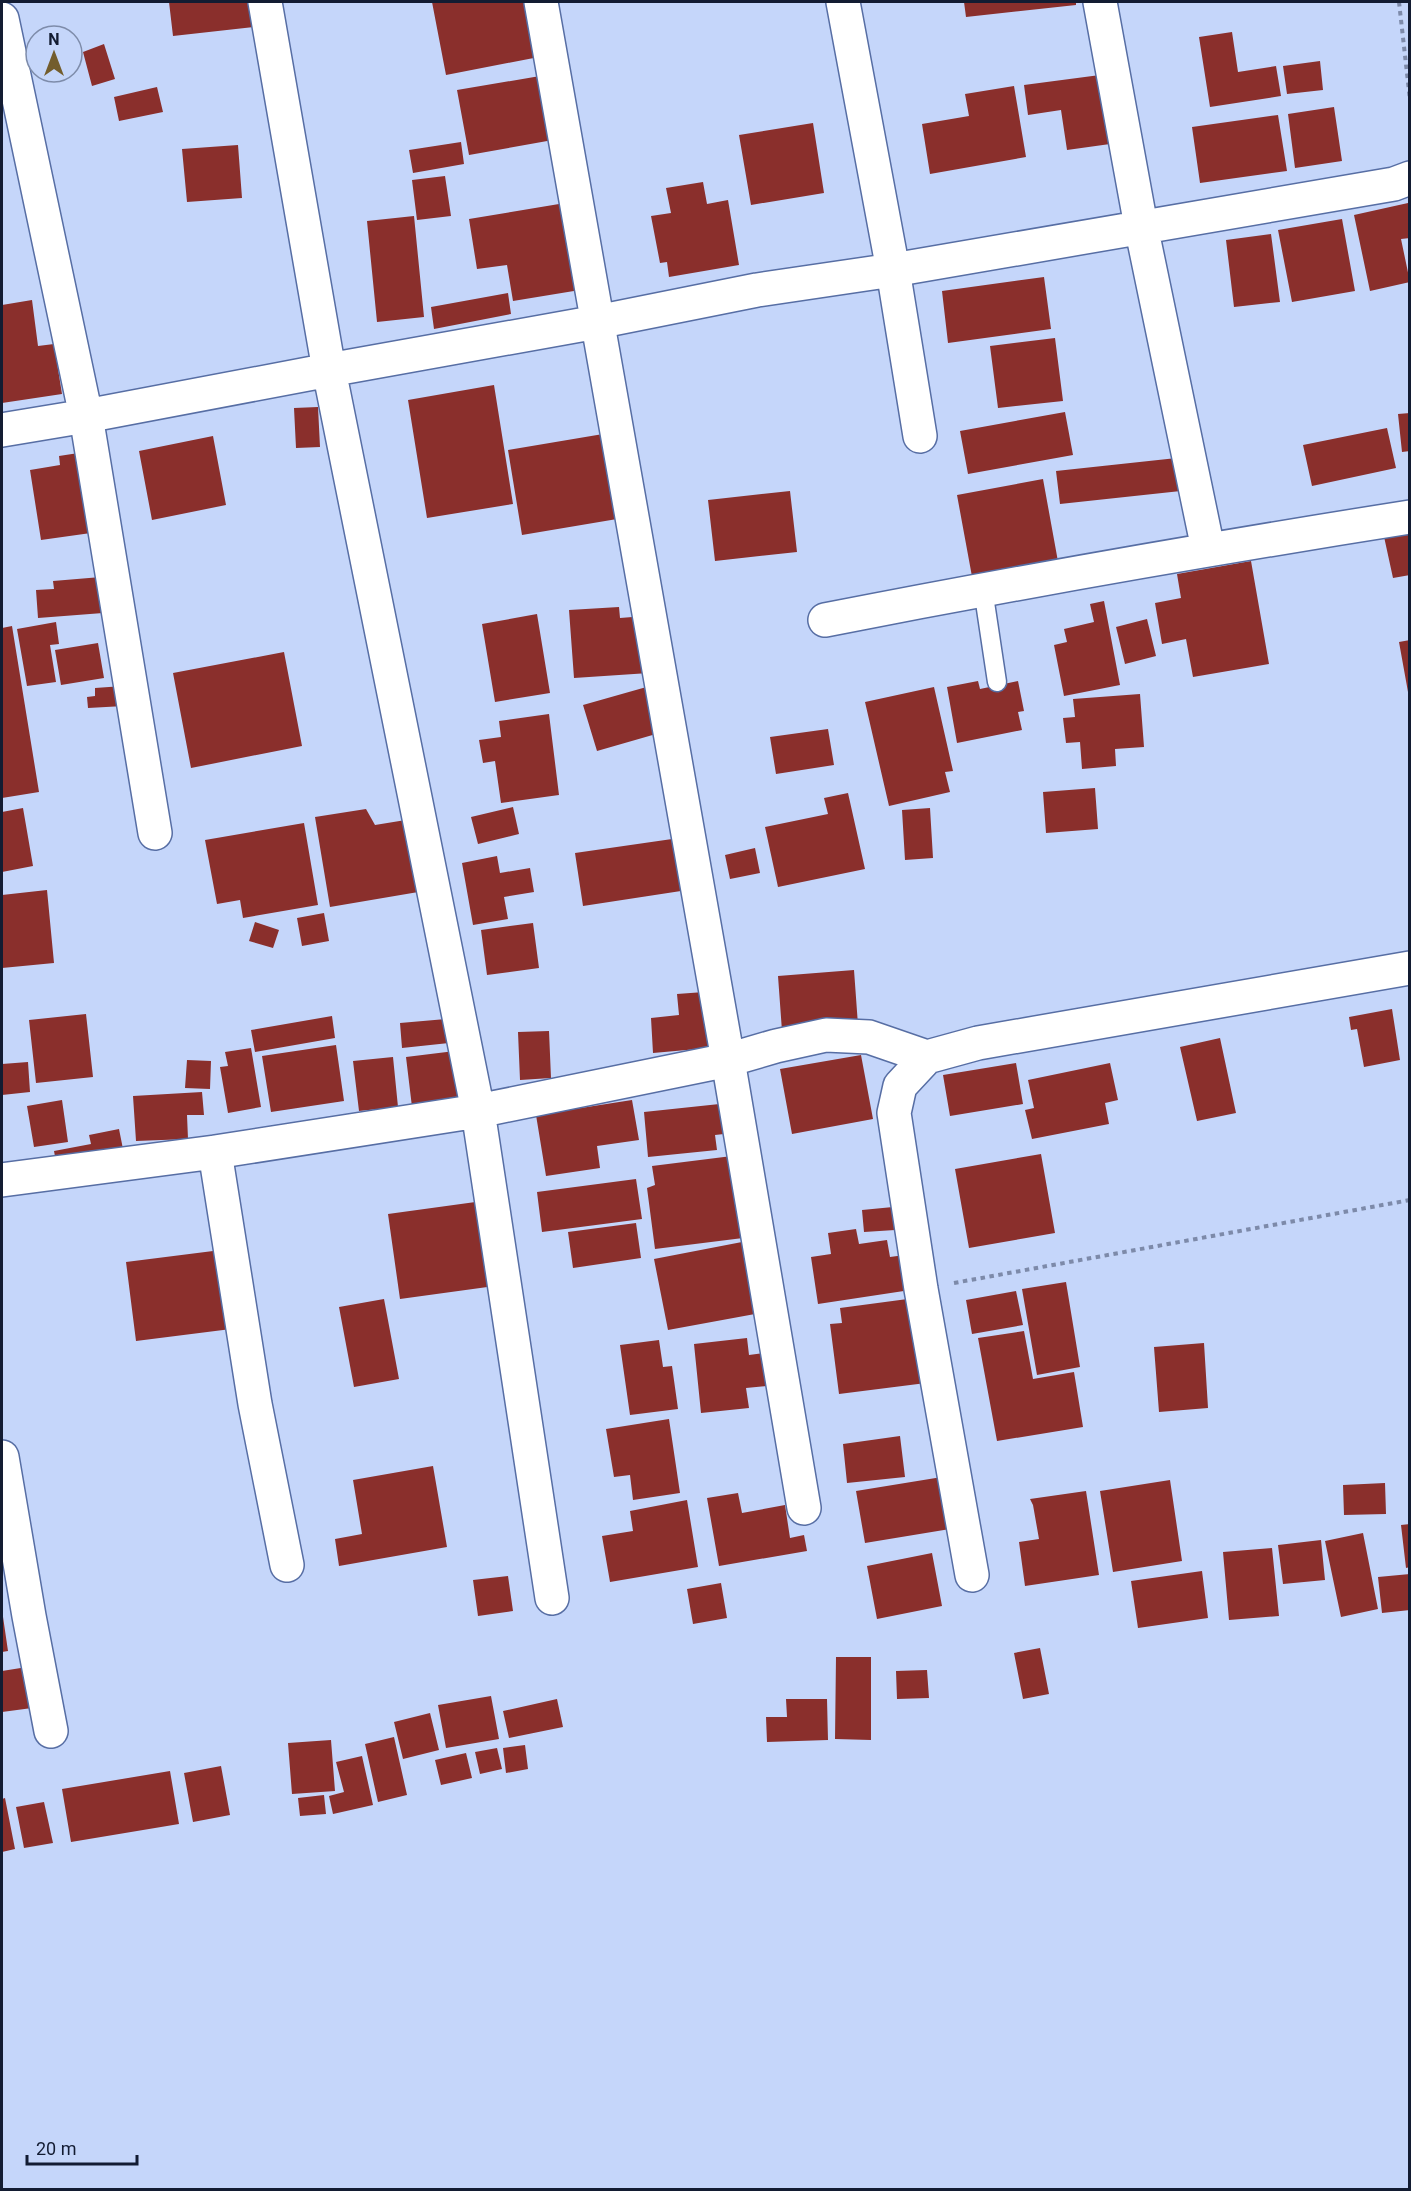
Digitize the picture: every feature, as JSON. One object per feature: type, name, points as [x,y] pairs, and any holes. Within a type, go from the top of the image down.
[{"type":"street","points":[[266,2],[329,370],[478,1111],[552,1598]]},
{"type":"street","points":[[541,2],[728,1060],[804,1508]]},
{"type":"street","points":[[843,2],[920,436]]},
{"type":"street","points":[[1100,2],[1141,226],[1208,549]]},
{"type":"street","points":[[2,19],[86,416],[155,834]]},
{"type":"street","points":[[2,430],[597,322],[757,290],[892,270],[1394,184],[1410,178]]},
{"type":"street","points":[[825,620],[1208,549],[1410,517]]},
{"type":"street","points":[[972,1575],[921,1289],[894,1113],[900,1086],[927,1057],[978,1043],[1410,968]]},
{"type":"street","points":[[2,1180],[215,1152],[478,1111],[728,1060],[826,1035],[869,1037],[927,1057]]},
{"type":"street","points":[[215,1152],[255,1404],[287,1564]]},
{"type":"street","points":[[2,1457],[51,1731]]},
{"type":"lane","points":[[983,589],[997,682]]},
{"type":"path","points":[[1399,2],[1410,100]]},
{"type":"path","points":[[921,1289],[1410,1200]]},
{"type":"building","points":[[169,2],[260,2],[262,26],[173,36]]},
{"type":"building","points":[[432,2],[533,2],[544,56],[446,75]]},
{"type":"building","points":[[964,2],[1076,2],[1076,5],[966,17]]},
{"type":"building","points":[[1232,32],[1238,72],[1276,66],[1281,96],[1210,107],[1199,37]]},
{"type":"building","points":[[104,44],[115,79],[92,86],[84,52]]},
{"type":"building","points":[[1320,61],[1323,90],[1287,94],[1283,66]]},
{"type":"building","points":[[1100,75],[1110,144],[1067,150],[1061,110],[1028,115],[1024,85]]},
{"type":"building","points":[[540,76],[564,138],[469,155],[457,90]]},
{"type":"building","points":[[1014,86],[1026,157],[930,174],[922,124],[969,116],[965,94]]},
{"type":"building","points":[[157,87],[163,112],[119,121],[114,97]]},
{"type":"building","points":[[1334,107],[1342,161],[1295,168],[1288,114]]},
{"type":"building","points":[[1278,115],[1287,171],[1200,183],[1192,127]]},
{"type":"building","points":[[813,123],[824,193],[751,205],[739,135]]},
{"type":"building","points":[[461,142],[464,164],[413,173],[409,150]]},
{"type":"building","points":[[238,145],[242,198],[187,202],[182,149]]},
{"type":"building","points":[[445,176],[451,216],[417,220],[412,180]]},
{"type":"building","points":[[703,182],[707,204],[728,200],[739,265],[669,277],[667,262],[660,263],[651,216],[671,213],[666,188]]},
{"type":"building","points":[[571,202],[586,289],[513,301],[507,265],[477,269],[469,219]]},
{"type":"building","points":[[1408,203],[1410,238],[1401,239],[1410,282],[1370,291],[1354,215]]},
{"type":"building","points":[[414,216],[424,317],[377,322],[367,221]]},
{"type":"building","points":[[1342,219],[1355,291],[1292,302],[1278,230]]},
{"type":"building","points":[[1271,234],[1280,302],[1234,307],[1226,240]]},
{"type":"building","points":[[1044,277],[1051,329],[948,343],[942,291]]},
{"type":"building","points":[[508,293],[511,314],[434,329],[431,307]]},
{"type":"building","points":[[32,300],[38,346],[54,344],[62,394],[2,403],[2,305]]},
{"type":"building","points":[[1055,338],[1063,401],[998,408],[990,346]]},
{"type":"building","points":[[494,385],[513,504],[427,518],[408,400]]},
{"type":"building","points":[[318,407],[320,447],[296,448],[294,408]]},
{"type":"building","points":[[1065,412],[1073,455],[968,474],[960,431]]},
{"type":"building","points":[[1410,413],[1410,451],[1402,452],[1398,414]]},
{"type":"building","points":[[1387,428],[1396,468],[1312,486],[1303,445]]},
{"type":"building","points":[[609,433],[623,518],[522,535],[508,450]]},
{"type":"building","points":[[213,436],[226,505],[152,520],[139,451]]},
{"type":"building","points":[[85,452],[98,532],[41,540],[30,470],[60,465],[59,456]]},
{"type":"building","points":[[1186,457],[1190,490],[1060,504],[1056,471]]},
{"type":"building","points":[[1043,479],[1059,567],[973,582],[957,495]]},
{"type":"building","points":[[790,491],[797,552],[715,561],[708,500]]},
{"type":"building","points":[[1410,527],[1410,575],[1393,578],[1383,532]]},
{"type":"building","points":[[1251,561],[1269,664],[1193,677],[1186,639],[1162,644],[1155,603],[1181,598],[1177,574]]},
{"type":"building","points":[[101,577],[103,613],[38,618],[36,590],[54,589],[53,581]]},
{"type":"building","points":[[1104,601],[1120,685],[1064,696],[1054,645],[1067,642],[1064,629],[1094,622],[1090,604]]},
{"type":"building","points":[[619,607],[620,618],[645,616],[649,673],[574,678],[569,610]]},
{"type":"building","points":[[537,614],[550,693],[495,702],[482,624]]},
{"type":"building","points":[[1147,619],[1156,656],[1125,664],[1116,627]]},
{"type":"building","points":[[56,622],[59,644],[50,645],[56,682],[27,686],[17,629]]},
{"type":"building","points":[[12,626],[39,792],[2,798],[2,628]]},
{"type":"building","points":[[1410,640],[1410,692],[1408,692],[1399,642]]},
{"type":"building","points":[[98,643],[104,678],[61,685],[55,650]]},
{"type":"building","points":[[284,652],[302,746],[191,768],[173,673]]},
{"type":"building","points":[[978,681],[980,689],[1018,681],[1024,711],[1018,712],[1022,730],[957,743],[947,687]]},
{"type":"building","points":[[123,686],[124,706],[88,708],[87,697],[95,696],[95,688]]},
{"type":"building","points":[[650,686],[663,732],[597,751],[583,705]]},
{"type":"building","points":[[934,687],[953,771],[945,772],[950,792],[889,806],[865,702]]},
{"type":"building","points":[[1140,694],[1144,747],[1115,749],[1116,766],[1082,769],[1080,742],[1066,743],[1063,718],[1075,717],[1073,699]]},
{"type":"building","points":[[549,714],[559,795],[501,803],[495,761],[483,763],[479,740],[501,737],[499,721]]},
{"type":"building","points":[[828,729],[834,765],[776,774],[770,737]]},
{"type":"building","points":[[1095,788],[1098,829],[1046,833],[1043,792]]},
{"type":"building","points":[[848,793],[865,869],[778,887],[765,827],[828,814],[824,798]]},
{"type":"building","points":[[513,807],[519,834],[478,844],[471,817]]},
{"type":"building","points":[[23,808],[33,866],[2,872],[2,812]]},
{"type":"building","points":[[930,808],[933,858],[905,860],[902,810]]},
{"type":"building","points":[[366,809],[375,825],[418,818],[430,890],[330,907],[315,817]]},
{"type":"building","points":[[304,823],[318,905],[243,918],[240,900],[217,904],[205,840]]},
{"type":"building","points":[[686,837],[694,889],[583,906],[575,853]]},
{"type":"building","points":[[755,848],[760,873],[730,879],[725,855]]},
{"type":"building","points":[[497,856],[500,873],[530,868],[534,892],[504,897],[508,919],[473,925],[462,863]]},
{"type":"building","points":[[47,890],[54,963],[2,968],[2,895]]},
{"type":"building","points":[[324,913],[329,941],[302,946],[297,918]]},
{"type":"building","points":[[255,922],[279,930],[273,948],[249,941]]},
{"type":"building","points":[[533,923],[539,968],[487,975],[481,930]]},
{"type":"building","points":[[854,970],[858,1025],[782,1031],[778,976]]},
{"type":"building","points":[[704,992],[709,1048],[653,1053],[651,1018],[679,1015],[677,994]]},
{"type":"building","points":[[1392,1009],[1400,1060],[1364,1067],[1357,1029],[1351,1030],[1349,1017]]},
{"type":"building","points":[[86,1014],[93,1077],[36,1083],[29,1020]]},
{"type":"building","points":[[332,1016],[335,1038],[255,1052],[251,1030]]},
{"type":"building","points":[[446,1019],[449,1043],[402,1048],[400,1023]]},
{"type":"building","points":[[549,1031],[551,1078],[520,1080],[518,1032]]},
{"type":"building","points":[[1220,1038],[1236,1113],[1197,1121],[1180,1047]]},
{"type":"building","points":[[336,1045],[344,1101],[271,1112],[262,1056]]},
{"type":"building","points":[[251,1048],[261,1107],[228,1113],[220,1067],[228,1066],[225,1052]]},
{"type":"building","points":[[463,1050],[469,1101],[412,1107],[406,1057]]},
{"type":"building","points":[[861,1055],[873,1119],[792,1134],[780,1069]]},
{"type":"building","points":[[393,1057],[398,1107],[359,1111],[353,1061]]},
{"type":"building","points":[[187,1060],[211,1061],[210,1089],[185,1088]]},
{"type":"building","points":[[28,1062],[30,1092],[2,1095],[2,1064]]},
{"type":"building","points":[[1016,1063],[1023,1104],[950,1116],[943,1075]]},
{"type":"building","points":[[1110,1063],[1118,1100],[1105,1103],[1109,1124],[1032,1139],[1025,1110],[1034,1108],[1028,1080]]},
{"type":"building","points":[[202,1092],[204,1115],[187,1115],[188,1139],[136,1141],[133,1096]]},
{"type":"building","points":[[62,1100],[68,1142],[34,1147],[27,1106]]},
{"type":"building","points":[[632,1100],[639,1140],[597,1146],[600,1168],[546,1176],[536,1115]]},
{"type":"building","points":[[729,1103],[733,1133],[715,1135],[717,1150],[648,1157],[644,1112]]},
{"type":"building","points":[[119,1129],[125,1159],[58,1172],[54,1151],[91,1144],[89,1135]]},
{"type":"building","points":[[1041,1154],[1055,1233],[969,1248],[955,1169]]},
{"type":"building","points":[[740,1155],[751,1237],[655,1249],[647,1188],[655,1185],[652,1166]]},
{"type":"building","points":[[636,1179],[642,1219],[542,1232],[537,1192]]},
{"type":"building","points":[[490,1200],[502,1285],[400,1299],[388,1214]]},
{"type":"building","points":[[893,1207],[895,1230],[864,1232],[862,1210]]},
{"type":"building","points":[[636,1223],[641,1258],[573,1268],[568,1232]]},
{"type":"building","points":[[856,1229],[859,1244],[887,1240],[890,1257],[912,1254],[917,1289],[818,1304],[811,1257],[831,1254],[828,1233]]},
{"type":"building","points":[[742,1242],[755,1314],[668,1330],[654,1259]]},
{"type":"building","points":[[221,1250],[231,1329],[136,1341],[126,1262]]},
{"type":"building","points":[[1066,1282],[1080,1367],[1037,1375],[1022,1289]]},
{"type":"building","points":[[1016,1291],[1023,1325],[972,1334],[966,1300]]},
{"type":"building","points":[[915,1298],[926,1383],[839,1394],[830,1324],[842,1323],[840,1308]]},
{"type":"building","points":[[384,1299],[399,1379],[354,1387],[339,1307]]},
{"type":"building","points":[[1024,1331],[1033,1379],[1074,1372],[1083,1427],[997,1441],[978,1338]]},
{"type":"building","points":[[747,1338],[749,1355],[772,1352],[776,1385],[746,1388],[749,1408],[701,1413],[694,1344]]},
{"type":"building","points":[[659,1340],[663,1367],[672,1366],[678,1409],[630,1415],[620,1345]]},
{"type":"building","points":[[1204,1343],[1208,1408],[1159,1412],[1154,1347]]},
{"type":"building","points":[[669,1419],[680,1493],[633,1500],[630,1475],[614,1477],[606,1429]]},
{"type":"building","points":[[900,1436],[905,1477],[847,1483],[843,1444]]},
{"type":"building","points":[[433,1466],[447,1547],[339,1566],[335,1539],[362,1534],[353,1480]]},
{"type":"building","points":[[948,1476],[956,1528],[865,1543],[856,1491]]},
{"type":"building","points":[[1170,1480],[1182,1561],[1113,1572],[1100,1491]]},
{"type":"building","points":[[1385,1483],[1386,1514],[1344,1515],[1343,1485]]},
{"type":"building","points":[[1086,1491],[1099,1575],[1025,1586],[1019,1542],[1039,1539],[1030,1499]]},
{"type":"building","points":[[738,1493],[742,1513],[785,1505],[790,1538],[804,1535],[807,1551],[719,1566],[707,1498]]},
{"type":"building","points":[[687,1500],[698,1567],[610,1582],[602,1536],[633,1531],[630,1511]]},
{"type":"building","points":[[1410,1524],[1410,1567],[1406,1568],[1401,1525]]},
{"type":"building","points":[[1363,1533],[1378,1609],[1341,1617],[1325,1541]]},
{"type":"building","points":[[1321,1540],[1325,1580],[1283,1584],[1278,1545]]},
{"type":"building","points":[[1272,1548],[1279,1616],[1229,1620],[1223,1552]]},
{"type":"building","points":[[932,1553],[942,1606],[877,1619],[867,1566]]},
{"type":"building","points":[[1202,1571],[1208,1618],[1138,1628],[1131,1581]]},
{"type":"building","points":[[1410,1574],[1410,1610],[1382,1613],[1378,1577]]},
{"type":"building","points":[[508,1576],[513,1611],[478,1616],[473,1580]]},
{"type":"building","points":[[721,1583],[727,1618],[693,1624],[687,1589]]},
{"type":"building","points":[[2,1610],[8,1651],[2,1652]]},
{"type":"building","points":[[1040,1648],[1049,1694],[1023,1699],[1014,1653]]},
{"type":"building","points":[[836,1657],[871,1657],[871,1740],[835,1739]]},
{"type":"building","points":[[27,1667],[32,1708],[2,1712],[2,1671]]},
{"type":"building","points":[[927,1670],[929,1698],[897,1699],[896,1671]]},
{"type":"building","points":[[491,1696],[499,1739],[446,1748],[438,1705]]},
{"type":"building","points":[[557,1699],[563,1727],[509,1738],[503,1711]]},
{"type":"building","points":[[786,1699],[827,1699],[828,1740],[767,1742],[766,1717],[787,1717]]},
{"type":"building","points":[[430,1713],[439,1750],[403,1759],[394,1722]]},
{"type":"building","points":[[394,1737],[407,1795],[378,1802],[365,1744]]},
{"type":"building","points":[[331,1740],[335,1791],[292,1794],[288,1743]]},
{"type":"building","points":[[525,1745],[528,1769],[506,1773],[503,1748]]},
{"type":"building","points":[[497,1748],[502,1769],[480,1774],[475,1752]]},
{"type":"building","points":[[466,1753],[472,1778],[441,1785],[435,1760]]},
{"type":"building","points":[[362,1756],[373,1805],[333,1814],[329,1796],[344,1792],[336,1762]]},
{"type":"building","points":[[221,1766],[230,1815],[193,1822],[184,1773]]},
{"type":"building","points":[[170,1771],[179,1824],[71,1842],[62,1789]]},
{"type":"building","points":[[324,1795],[326,1814],[300,1816],[298,1798]]},
{"type":"building","points":[[5,1798],[15,1849],[2,1852],[2,1799]]},
{"type":"building","points":[[44,1802],[53,1843],[24,1848],[16,1807]]}]
